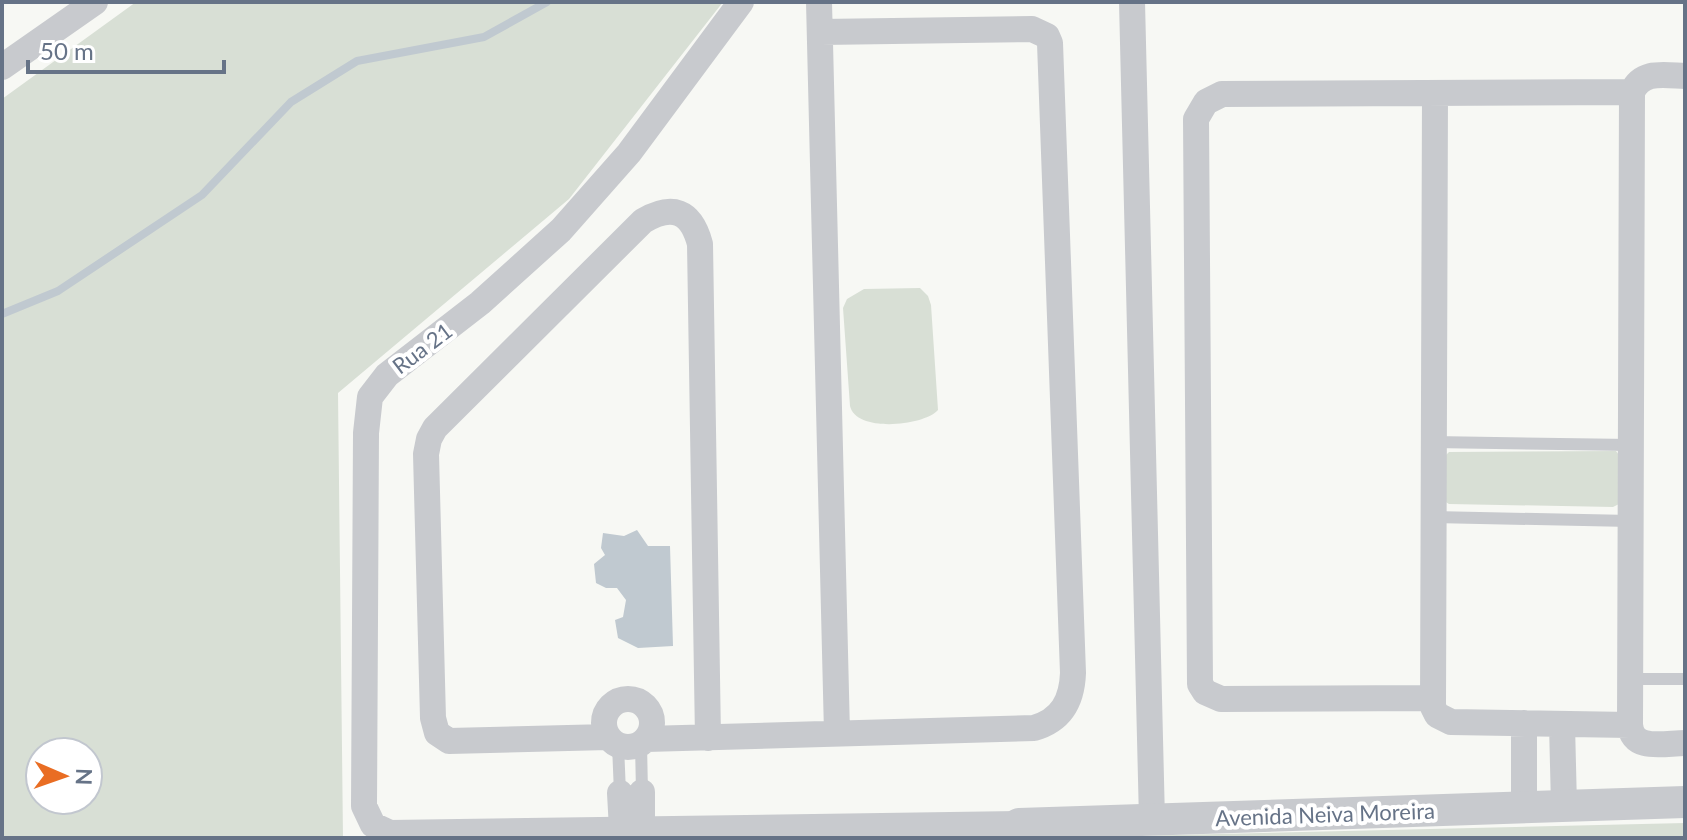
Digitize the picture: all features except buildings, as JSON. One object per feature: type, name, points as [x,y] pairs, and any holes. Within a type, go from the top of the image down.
[{"type":"street","points":[[2,67],[95,2]]},
{"type":"street","name":"Rua 21","points":[[390,833],[373,825],[364,806],[366,433],[370,397],[387,375],[480,303],[561,230],[629,153],[741,2]]},
{"type":"street","points":[[819,2],[837,733]]},
{"type":"street","points":[[1132,2],[1152,820]]},
{"type":"street","points":[[708,738],[700,244],[690,220],[681,213],[669,211],[656,213],[643,221],[446,417],[429,439],[426,454],[433,718],[437,733],[449,741],[628,741],[1034,728],[1045,725],[1065,708],[1070,696],[1073,673],[1053,52],[1050,43],[1047,36],[1032,29],[821,32]]},
{"type":"street","points":[[1685,76],[1647,75],[1637,82],[1632,92],[1630,679],[1633,738],[1640,743],[1685,743]]},
{"type":"street","points":[[1432,698],[1221,699],[1205,692],[1200,684],[1196,119],[1212,96],[1222,94],[1632,92]]},
{"type":"street","points":[[1435,93],[1432,698],[1437,715],[1451,722],[1630,725]]},
{"type":"street","points":[[1524,723],[1524,807]]},
{"type":"street","points":[[1562,724],[1564,806]]},
{"type":"street","points":[[631,792],[632,829]]},
{"type":"street","name":"Avenida Neiva Moreira","points":[[390,833],[632,829],[1019,831],[1152,820],[1685,802]]},
{"type":"lane","points":[[1433,442],[1631,445]]},
{"type":"lane","points":[[1433,517],[1631,521]]},
{"type":"lane","points":[[1630,679],[1685,679]]},
{"type":"lane","points":[[628,741],[631,792]]},
{"type":"lane","points":[[628,741],[631,792]]},
{"type":"shaded area","points":[[136,2],[723,2],[569,199],[338,393],[343,838],[2,838],[2,99]]},
{"type":"shaded area","points":[[920,288],[931,305],[938,410],[930,416],[906,423],[864,420],[855,415],[850,406],[843,308],[847,299],[864,289]]},
{"type":"shaded area","points":[[1616,451],[1619,455],[1619,504],[1613,507],[1449,504],[1444,501],[1445,456],[1449,452]]},
{"type":"shaded area","points":[[637,530],[648,546],[670,546],[673,646],[638,648],[618,638],[615,620],[623,617],[626,600],[617,588],[606,588],[596,583],[594,564],[605,555],[601,548],[603,533],[624,536]]},
{"type":"shaded area","points":[[1685,823],[1685,838],[1050,838]]},
{"type":"waterway","points":[[2,314],[58,291],[202,195],[291,102],[357,61],[484,37],[547,2]]}]
